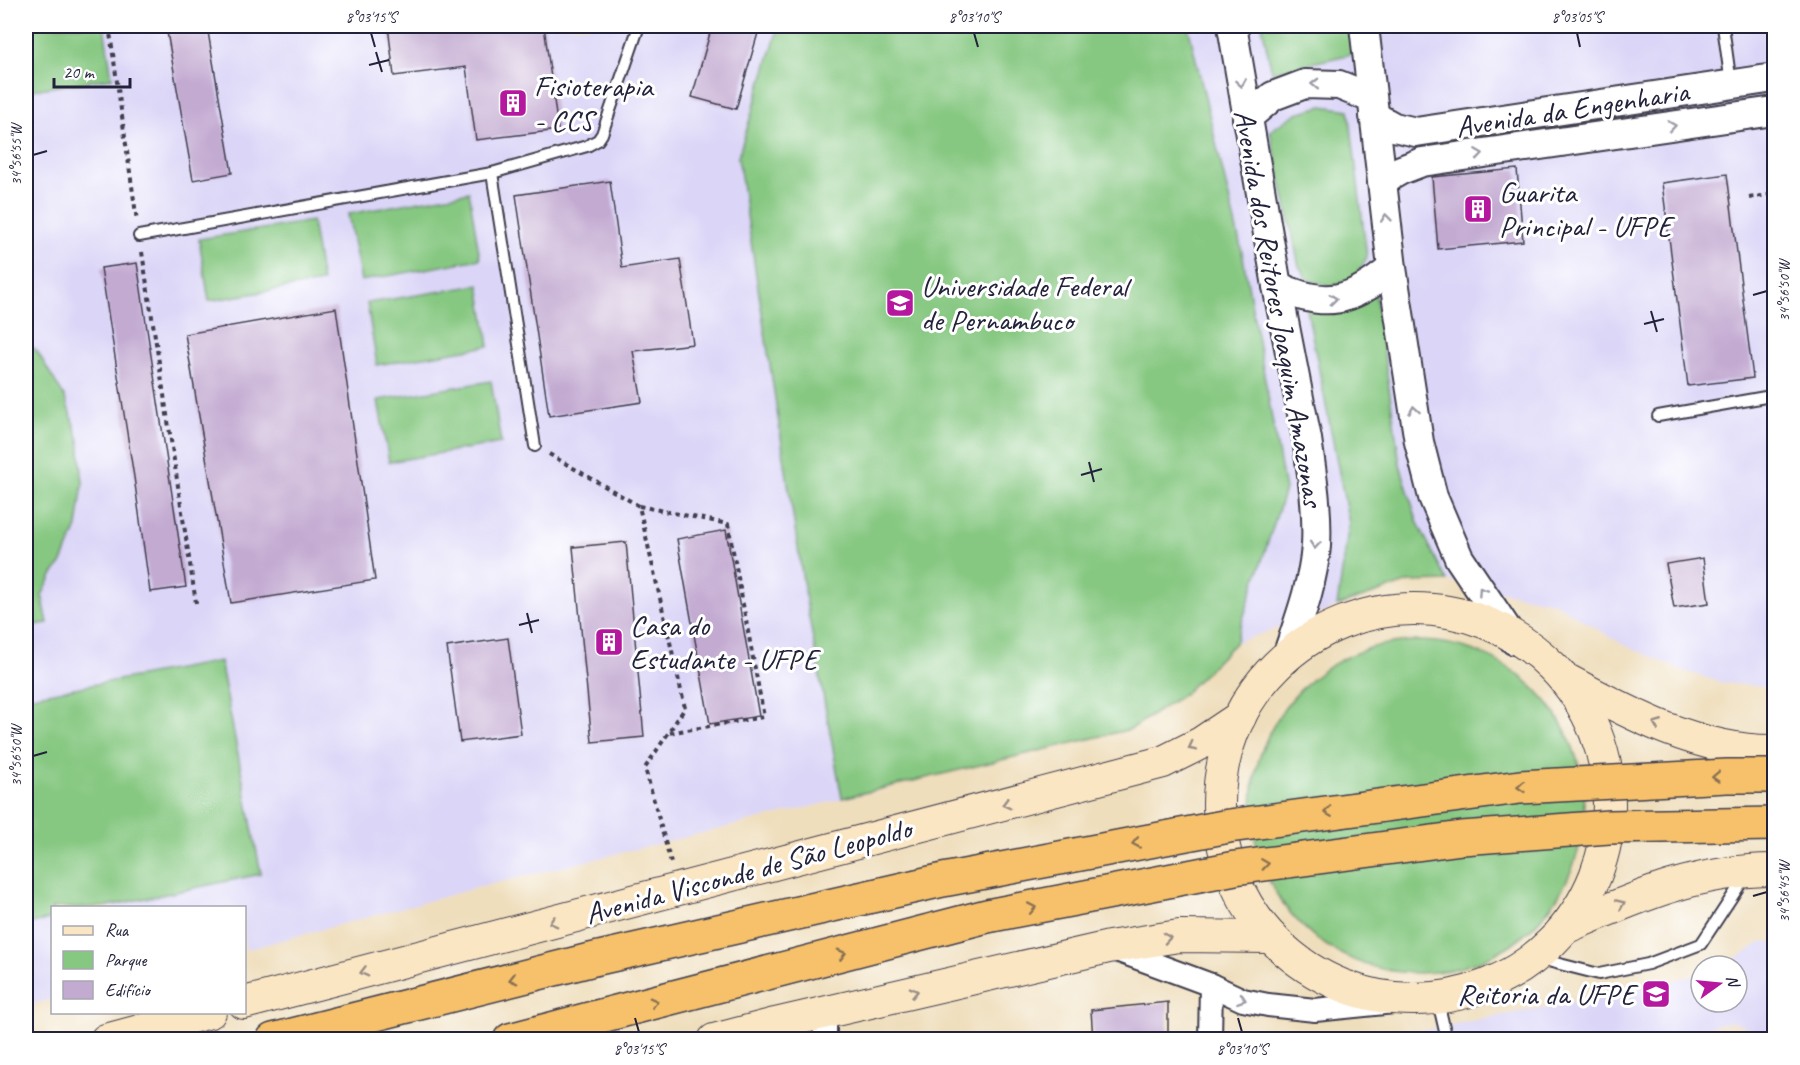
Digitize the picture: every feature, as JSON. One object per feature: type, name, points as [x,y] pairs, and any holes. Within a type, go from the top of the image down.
[{"type":"highway","name":"Avenida Visconde de São Leopoldo","points":[[273,1040],[590,960],[943,880],[1229,825],[1520,787],[1727,776],[1774,776]]},
{"type":"highway","points":[[510,1040],[987,916],[1234,868],[1462,838],[1609,827],[1774,824]]},
{"type":"main road","points":[[1562,676],[1581,704],[1596,734],[1606,767],[1610,801],[1607,835],[1599,868],[1586,898],[1567,927],[1536,958],[1499,981],[1458,996],[1426,999],[1357,991],[1305,965],[1271,937],[1243,900],[1228,872],[1219,841],[1215,808],[1218,776],[1227,745],[1241,716],[1286,659],[1318,632],[1356,614],[1396,606],[1438,607],[1478,619],[1514,640],[1562,676],[1621,709],[1666,727],[1728,747],[1774,751]]},
{"type":"main road","name":"Avenida Visconde de São Leopoldo","points":[[246,1002],[1163,762],[1201,743],[1241,716]]},
{"type":"main road","points":[[1567,927],[1637,896],[1685,880],[1762,870]]},
{"type":"main road","points":[[714,1040],[825,1026],[1109,947],[1179,936],[1271,937]]},
{"type":"main road","points":[[106,1040],[203,1014]]},
{"type":"street","name":"Avenida dos Reitores Joaquim Amazonas","points":[[1232,26],[1315,492],[1316,548],[1305,604],[1286,659]]},
{"type":"street","points":[[1364,26],[1392,268],[1419,442],[1433,497],[1459,558],[1514,640]]},
{"type":"street","name":"Avenida da Engenharia","points":[[1247,118],[1273,96],[1305,84],[1339,85],[1372,107],[1394,127],[1416,132],[1774,78]]},
{"type":"street","name":"Avenida da Engenharia","points":[[1382,181],[1422,162],[1774,111]]},
{"type":"street","points":[[1277,286],[1300,297],[1324,300],[1349,296],[1372,285],[1392,268]]},
{"type":"street","points":[[1109,947],[1211,985],[1243,1000],[1315,1011],[1426,999]]},
{"type":"street","points":[[1210,1040],[1211,985]]},
{"type":"lane","points":[[139,236],[492,173],[587,146],[598,140],[606,125],[639,26]]},
{"type":"lane","points":[[1723,26],[1731,84]]},
{"type":"lane","points":[[492,173],[535,446]]},
{"type":"lane","points":[[1658,416],[1771,396]]},
{"type":"lane","points":[[1536,958],[1599,974],[1648,964],[1701,945],[1762,870]]},
{"type":"lane","points":[[1426,999],[1447,1040]]},
{"type":"path","points":[[109,26],[196,603]]},
{"type":"path","points":[[1749,198],[1774,194]]},
{"type":"path","points":[[535,446],[639,506],[728,524],[764,717],[668,733]]},
{"type":"path","points":[[639,506],[685,708],[645,768],[679,889]]},
{"type":"shaded area","name":"Universidade Federal de Pernambuco","points":[[26,26],[1774,26],[1774,688],[1724,683],[1684,671],[1622,644],[1553,602],[1447,581],[1409,582],[1235,643],[1184,694],[1131,729],[480,887],[246,950],[246,906],[51,906],[51,999],[26,1006]]},
{"type":"shaded area","name":"Reitoria da UFPE","points":[[1774,941],[1774,1030],[1757,1034],[1734,1022],[1667,1033],[1667,1040],[1231,1040],[1231,1030],[1305,1039],[1408,1033],[1567,1003],[1689,977],[1689,1014],[1749,1014],[1749,954],[1743,954],[1760,943]]},
{"type":"green space","points":[[26,26],[104,26],[112,78],[26,91]]},
{"type":"green space","points":[[779,26],[1188,26],[1242,252],[1285,490],[1235,643],[1184,694],[1131,729],[842,798],[807,607],[738,157]]},
{"type":"green space","points":[[1262,26],[1349,26],[1352,54],[1272,72]]},
{"type":"green space","points":[[1322,106],[1349,110],[1367,257],[1355,279],[1330,287],[1307,279],[1299,266],[1270,131],[1297,113]]},
{"type":"green space","points":[[469,192],[480,259],[361,281],[348,214]]},
{"type":"green space","points":[[312,221],[322,282],[209,301],[199,239]]},
{"type":"green space","points":[[479,285],[489,346],[377,365],[367,303]]},
{"type":"green space","points":[[1375,291],[1400,464],[1417,521],[1447,581],[1409,582],[1337,606],[1349,523],[1306,304]]},
{"type":"green space","points":[[26,342],[37,351],[65,398],[79,440],[83,483],[77,527],[61,564],[42,595],[48,623],[28,626],[33,648],[26,650]]},
{"type":"green space","points":[[491,381],[501,443],[389,462],[378,400]]},
{"type":"green space","points":[[1418,641],[1466,648],[1481,654],[1510,669],[1535,690],[1556,715],[1571,744],[1577,759],[1584,807],[1577,855],[1571,870],[1556,899],[1535,924],[1510,945],[1481,960],[1466,966],[1418,973],[1370,966],[1355,960],[1326,945],[1301,924],[1280,899],[1265,870],[1259,855],[1252,807],[1259,759],[1265,744],[1280,715],[1301,690],[1326,669],[1355,654],[1370,648]]},
{"type":"green space","points":[[220,661],[261,874],[109,906],[51,906],[51,919],[26,924],[26,697]]},
{"type":"building","points":[[166,26],[207,26],[232,173],[193,180]]},
{"type":"building","name":"Fisioterapia - CCS","points":[[388,26],[544,26],[558,130],[476,140],[466,67],[394,76]]},
{"type":"building","points":[[712,26],[760,26],[736,109],[692,97]]},
{"type":"building","name":"Guarita Principal - UFPE","points":[[1517,169],[1523,241],[1438,249],[1432,177]]},
{"type":"building","points":[[1727,174],[1753,378],[1688,386],[1662,183]]},
{"type":"building","points":[[610,181],[622,268],[680,259],[693,344],[633,351],[642,402],[549,416],[516,195]]},
{"type":"building","points":[[137,263],[186,587],[150,592],[101,268]]},
{"type":"building","points":[[336,308],[375,580],[231,603],[185,334]]},
{"type":"building","name":"Casa do Estudante - UFPE","points":[[726,530],[759,716],[710,724],[677,539]]},
{"type":"building","name":"Casa do Estudante - UFPE","points":[[626,542],[644,737],[592,742],[573,547]]},
{"type":"building","points":[[1703,558],[1709,603],[1674,608],[1666,564]]},
{"type":"building","points":[[508,638],[521,734],[460,742],[447,647]]},
{"type":"building","points":[[1168,1002],[1168,1040],[1093,1040],[1091,1010]]},
{"type":"place","name":"Fisioterapia - CCS","points":[[513,103]]},
{"type":"place","name":"Guarita Principal - UFPE","points":[[1478,209]]},
{"type":"place","name":"Universidade Federal de Pernambuco","points":[[900,303]]},
{"type":"place","name":"Casa do Estudante - UFPE","points":[[609,642]]},
{"type":"place","name":"Reitoria da UFPE","points":[[1656,994]]}]
